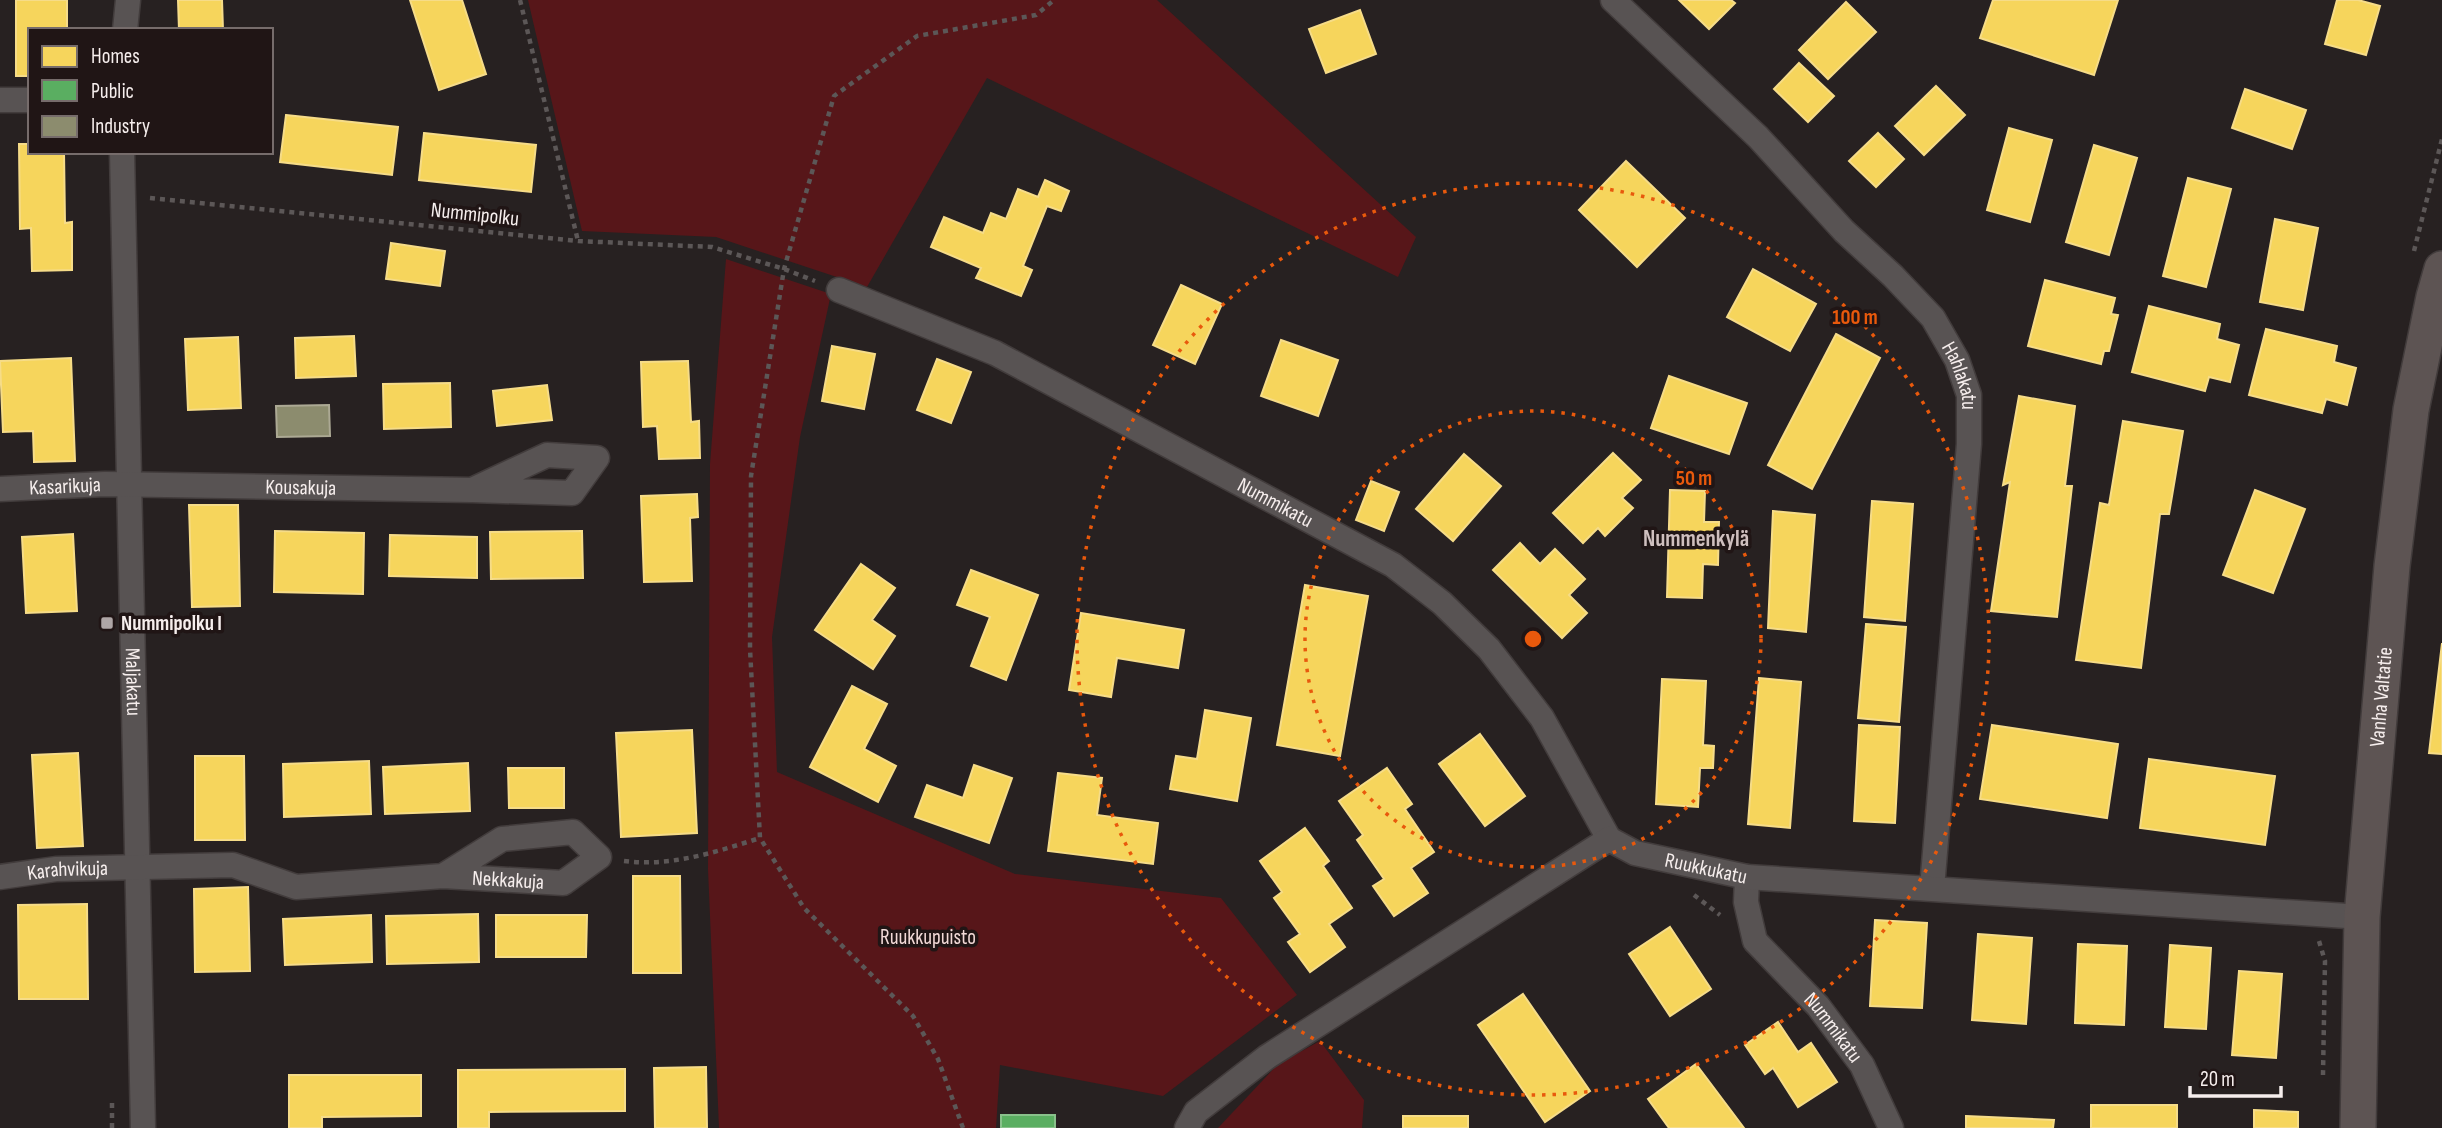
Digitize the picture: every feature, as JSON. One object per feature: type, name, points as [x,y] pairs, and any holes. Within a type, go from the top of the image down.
[{"type":"street","points":[[125,28],[128,0]]},
{"type":"street","name":"Hahlakatu","points":[[1613,0],[1758,137],[1844,231],[1933,318],[1957,360],[1969,395],[1969,444],[1932,888]]},
{"type":"street","points":[[0,100],[28,100]]},
{"type":"street","name":"Maljakatu","points":[[122,154],[143,1128]]},
{"type":"street","name":"Vanha Valtatie","points":[[2358,1128],[2362,916],[2392,566],[2411,410],[2442,269]]},
{"type":"street","name":"Nummikatu","points":[[839,290],[995,353],[1393,565],[1442,603],[1489,649],[1542,718],[1609,839]]},
{"type":"street","name":"Kasarikuja","points":[[0,489],[129,485]]},
{"type":"street","name":"Kousakuja","points":[[129,485],[472,490]]},
{"type":"street","name":"Nekkakuja","points":[[137,866],[233,865],[296,887],[443,876],[563,883],[598,857],[573,832],[502,839],[443,876]]},
{"type":"street","points":[[1187,1128],[1196,1112],[1267,1057],[1609,839]]},
{"type":"street","name":"Ruukkukatu","points":[[1609,839],[1635,853],[1747,877],[2318,914]]},
{"type":"street","name":"Karahvikuja","points":[[0,877],[56,869],[115,869],[137,866]]},
{"type":"street","points":[[1747,877],[1746,902],[1755,941]]},
{"type":"street","points":[[2318,914],[2362,916]]},
{"type":"street","name":"Nummikatu","points":[[1755,941],[1818,1006],[1862,1065],[1891,1128]]},
{"type":"path","points":[[520,0],[578,241]]},
{"type":"path","points":[[963,1128],[938,1059],[913,1016],[804,908],[760,838],[750,649],[751,476],[784,269],[834,96],[917,36],[1036,15],[1054,0]]},
{"type":"path","name":"Nummipolku","points":[[124,196],[578,241],[712,247],[784,269],[839,290]]},
{"type":"path","points":[[598,857],[641,863],[701,856],[760,838]]},
{"type":"path","points":[[1667,861],[1678,884],[1755,941]]},
{"type":"path","points":[[2318,914],[2315,936],[2321,944],[2325,961],[2323,1086]]},
{"type":"green space","points":[[528,0],[1157,0],[1416,237],[1398,277],[987,78],[867,287],[716,237],[582,231]]},
{"type":"green space","name":"Ruukkupuisto","points":[[726,259],[831,294],[800,437],[772,637],[777,772],[1015,874],[1221,898],[1297,995],[1163,1096],[1000,1065],[996,1128],[719,1128],[708,869],[710,464]]},
{"type":"green space","points":[[1320,1041],[1364,1100],[1362,1128],[1218,1128],[1278,1064]]},
{"type":"building: Homes","points":[[16,0],[67,0],[67,28],[28,28],[28,76],[16,76]]},
{"type":"building: Homes","points":[[178,0],[222,0],[223,28],[179,28]]},
{"type":"building: Homes","points":[[410,0],[462,0],[486,74],[439,90]]},
{"type":"building: Homes","points":[[1679,0],[1731,0],[1735,3],[1709,29]]},
{"type":"building: Homes","points":[[1993,0],[2118,0],[2094,75],[1980,38]]},
{"type":"building: Homes","points":[[2337,0],[2358,0],[2380,6],[2366,55],[2325,44]]},
{"type":"building: Homes","points":[[1846,2],[1876,32],[1828,79],[1799,50]]},
{"type":"building: Homes","points":[[1360,10],[1376,54],[1326,73],[1309,29]]},
{"type":"building: Homes","points":[[1799,63],[1834,96],[1808,122],[1774,89]]},
{"type":"building: Homes","points":[[1936,86],[1965,115],[1924,155],[1895,126]]},
{"type":"building: Homes","points":[[2245,89],[2306,110],[2292,149],[2232,128]]},
{"type":"building: Homes","points":[[286,115],[398,127],[392,175],[280,162]]},
{"type":"building: Homes","points":[[2009,128],[2052,140],[2030,222],[1987,210]]},
{"type":"building: Homes","points":[[424,133],[536,145],[531,192],[419,180]]},
{"type":"building: Homes","points":[[1878,133],[1904,159],[1876,187],[1849,161]]},
{"type":"building: Homes","points":[[19,144],[28,144],[28,154],[64,154],[65,223],[72,222],[72,270],[32,271],[31,228],[20,229]]},
{"type":"building: Homes","points":[[2094,145],[2137,158],[2109,255],[2066,242]]},
{"type":"building: Homes","points":[[1626,161],[1685,218],[1637,267],[1579,210]]},
{"type":"building: Homes","points":[[2188,178],[2231,189],[2206,287],[2163,276]]},
{"type":"building: Homes","points":[[1045,180],[1069,191],[1061,211],[1047,206],[1023,266],[1032,270],[1021,296],[976,278],[981,268],[931,247],[944,217],[983,233],[991,213],[1006,219],[1018,189],[1038,197]]},
{"type":"building: Homes","points":[[2275,219],[2318,228],[2303,310],[2260,302]]},
{"type":"building: Homes","points":[[391,243],[445,251],[440,286],[386,279]]},
{"type":"building: Homes","points":[[1753,269],[1816,304],[1790,351],[1727,317]]},
{"type":"building: Homes","points":[[2045,280],[2115,298],[2111,314],[2118,315],[2109,351],[2104,351],[2101,364],[2028,346]]},
{"type":"building: Homes","points":[[1181,285],[1222,304],[1195,364],[1153,345]]},
{"type":"building: Homes","points":[[2149,306],[2220,324],[2217,339],[2239,345],[2230,382],[2209,377],[2205,391],[2132,372]]},
{"type":"building: Homes","points":[[2266,329],[2337,346],[2334,362],[2356,368],[2347,405],[2326,399],[2322,413],[2249,395]]},
{"type":"building: Homes","points":[[1836,334],[1880,358],[1812,489],[1768,465]]},
{"type":"building: Homes","points":[[354,336],[356,376],[296,378],[295,338]]},
{"type":"building: Homes","points":[[238,337],[241,408],[188,410],[185,339]]},
{"type":"building: Homes","points":[[1281,340],[1338,360],[1318,416],[1261,396]]},
{"type":"building: Homes","points":[[832,346],[875,354],[864,409],[822,401]]},
{"type":"building: Homes","points":[[71,358],[75,461],[34,462],[33,431],[3,432],[0,361]]},
{"type":"building: Homes","points":[[937,359],[971,372],[951,423],[917,410]]},
{"type":"building: Homes","points":[[688,361],[691,422],[699,421],[700,458],[659,459],[657,426],[643,427],[641,362]]},
{"type":"building: Homes","points":[[1669,376],[1747,403],[1729,454],[1651,428]]},
{"type":"building: Homes","points":[[450,383],[451,427],[384,429],[383,384]]},
{"type":"building: Homes","points":[[547,385],[552,420],[497,426],[493,391]]},
{"type":"building: Homes","points":[[2019,396],[2075,406],[2065,486],[2072,486],[2057,617],[1991,611],[2010,482],[2003,485]]},
{"type":"building: Homes","points":[[2123,421],[2183,431],[2169,514],[2160,514],[2141,668],[2076,660],[2100,503],[2109,505]]},
{"type":"building: Homes","points":[[1613,453],[1641,480],[1622,498],[1633,508],[1605,536],[1598,528],[1583,543],[1553,513]]},
{"type":"building: Homes","points":[[1464,454],[1501,486],[1453,541],[1416,509]]},
{"type":"building: Homes","points":[[1371,481],[1399,492],[1384,531],[1356,520]]},
{"type":"building: Homes","points":[[1670,490],[1705,491],[1704,522],[1719,522],[1718,565],[1703,564],[1702,598],[1667,597]]},
{"type":"building: Homes","points":[[2255,490],[2305,509],[2273,593],[2223,575]]},
{"type":"building: Homes","points":[[697,494],[698,517],[690,518],[692,581],[644,582],[641,496]]},
{"type":"building: Homes","points":[[1872,501],[1913,504],[1905,621],[1864,617]]},
{"type":"building: Homes","points":[[189,505],[238,505],[240,606],[192,607]]},
{"type":"building: Homes","points":[[1773,511],[1815,515],[1806,632],[1768,628]]},
{"type":"building: Homes","points":[[275,531],[364,533],[363,594],[274,592]]},
{"type":"building: Homes","points":[[582,531],[583,578],[491,579],[490,532]]},
{"type":"building: Homes","points":[[73,534],[77,611],[26,613],[22,537]]},
{"type":"building: Homes","points":[[390,535],[477,537],[477,578],[389,576]]},
{"type":"building: Homes","points":[[1520,543],[1540,564],[1555,549],[1585,579],[1569,595],[1587,613],[1562,638],[1493,570]]},
{"type":"building: Homes","points":[[861,564],[895,588],[872,620],[895,636],[873,669],[815,630]]},
{"type":"building: Homes","points":[[971,570],[1038,595],[1006,680],[971,666],[990,617],[957,605]]},
{"type":"building: Homes","points":[[1305,585],[1368,596],[1340,756],[1277,745]]},
{"type":"building: Homes","points":[[1081,613],[1184,630],[1178,668],[1117,658],[1111,697],[1069,690]]},
{"type":"building: Homes","points":[[1866,624],[1906,627],[1899,722],[1858,718]]},
{"type":"building: Homes","points":[[2442,643],[2442,754],[2429,753]]},
{"type":"building: Homes","points":[[1759,678],[1801,682],[1790,828],[1748,824]]},
{"type":"building: Homes","points":[[1662,679],[1706,681],[1703,745],[1714,746],[1713,768],[1700,768],[1698,807],[1656,804]]},
{"type":"building: Homes","points":[[852,686],[887,704],[864,749],[896,766],[878,802],[810,767]]},
{"type":"building: Homes","points":[[1205,710],[1251,718],[1237,801],[1170,789],[1176,756],[1197,759]]},
{"type":"building: Homes","points":[[1859,725],[1900,727],[1895,823],[1854,821]]},
{"type":"building: Homes","points":[[1992,725],[2118,744],[2107,818],[1980,799]]},
{"type":"building: Homes","points":[[692,730],[697,833],[621,837],[616,733]]},
{"type":"building: Homes","points":[[1480,734],[1525,796],[1485,826],[1439,764]]},
{"type":"building: Homes","points":[[78,753],[83,846],[37,848],[32,755]]},
{"type":"building: Homes","points":[[195,756],[244,756],[245,840],[195,840]]},
{"type":"building: Homes","points":[[2149,759],[2275,776],[2265,845],[2140,828]]},
{"type":"building: Homes","points":[[369,761],[371,814],[284,817],[283,764]]},
{"type":"building: Homes","points":[[468,763],[470,811],[385,814],[383,767]]},
{"type":"building: Homes","points":[[974,765],[1012,778],[989,843],[915,817],[927,785],[963,798]]},
{"type":"building: Homes","points":[[508,768],[564,768],[564,808],[509,808]]},
{"type":"building: Homes","points":[[1387,768],[1412,804],[1405,809],[1434,852],[1411,868],[1428,893],[1394,916],[1373,886],[1384,879],[1357,840],[1363,835],[1339,801]]},
{"type":"building: Homes","points":[[1058,773],[1102,778],[1097,815],[1158,823],[1153,864],[1048,851]]},
{"type":"building: Homes","points":[[1305,828],[1329,861],[1323,866],[1352,908],[1329,924],[1345,947],[1310,972],[1288,942],[1300,934],[1274,898],[1282,892],[1260,861]]},
{"type":"building: Homes","points":[[633,876],[680,876],[681,973],[633,973]]},
{"type":"building: Homes","points":[[248,887],[250,971],[195,972],[194,889]]},
{"type":"building: Homes","points":[[87,904],[88,999],[19,999],[18,905]]},
{"type":"building: Homes","points":[[478,914],[479,962],[387,964],[386,916]]},
{"type":"building: Homes","points":[[371,915],[372,962],[285,965],[283,919]]},
{"type":"building: Homes","points":[[496,915],[587,915],[586,957],[496,957]]},
{"type":"building: Homes","points":[[1875,920],[1927,923],[1922,1008],[1870,1006]]},
{"type":"building: Homes","points":[[1670,927],[1711,989],[1670,1016],[1629,954]]},
{"type":"building: Homes","points":[[1978,934],[2032,938],[2026,1024],[1972,1020]]},
{"type":"building: Homes","points":[[2078,944],[2127,946],[2124,1025],[2075,1023]]},
{"type":"building: Homes","points":[[2170,945],[2211,948],[2206,1029],[2165,1027]]},
{"type":"building: Homes","points":[[2239,971],[2282,974],[2276,1058],[2232,1055]]},
{"type":"building: Homes","points":[[1523,994],[1590,1091],[1545,1122],[1478,1025]]},
{"type":"building: Homes","points":[[1778,1022],[1798,1052],[1811,1043],[1837,1082],[1798,1107],[1773,1068],[1765,1074],[1745,1045]]},
{"type":"building: Homes","points":[[1696,1064],[1744,1128],[1669,1128],[1648,1099]]},
{"type":"building: Homes","points":[[706,1067],[707,1128],[655,1128],[654,1068]]},
{"type":"building: Homes","points":[[625,1069],[625,1111],[489,1112],[489,1128],[458,1128],[458,1070]]},
{"type":"building: Homes","points":[[289,1075],[421,1075],[421,1116],[322,1117],[322,1128],[289,1128]]},
{"type":"building: Homes","points":[[2091,1105],[2177,1105],[2177,1128],[2091,1128]]},
{"type":"building: Homes","points":[[2254,1110],[2298,1112],[2298,1128],[2254,1128]]},
{"type":"building: Homes","points":[[1403,1116],[1468,1116],[1468,1128],[1403,1128]]},
{"type":"building: Homes","points":[[1966,1116],[2054,1120],[2053,1128],[1966,1128]]},
{"type":"building: Public","points":[[1001,1115],[1055,1115],[1055,1128],[1001,1128]]},
{"type":"building: Industry","points":[[329,405],[330,436],[277,437],[276,406]]},
{"type":"place","name":"Nummipolku I","points":[[107,623]]},
{"type":"district","name":"Nummenkylä","points":[[1696,538]]}]
